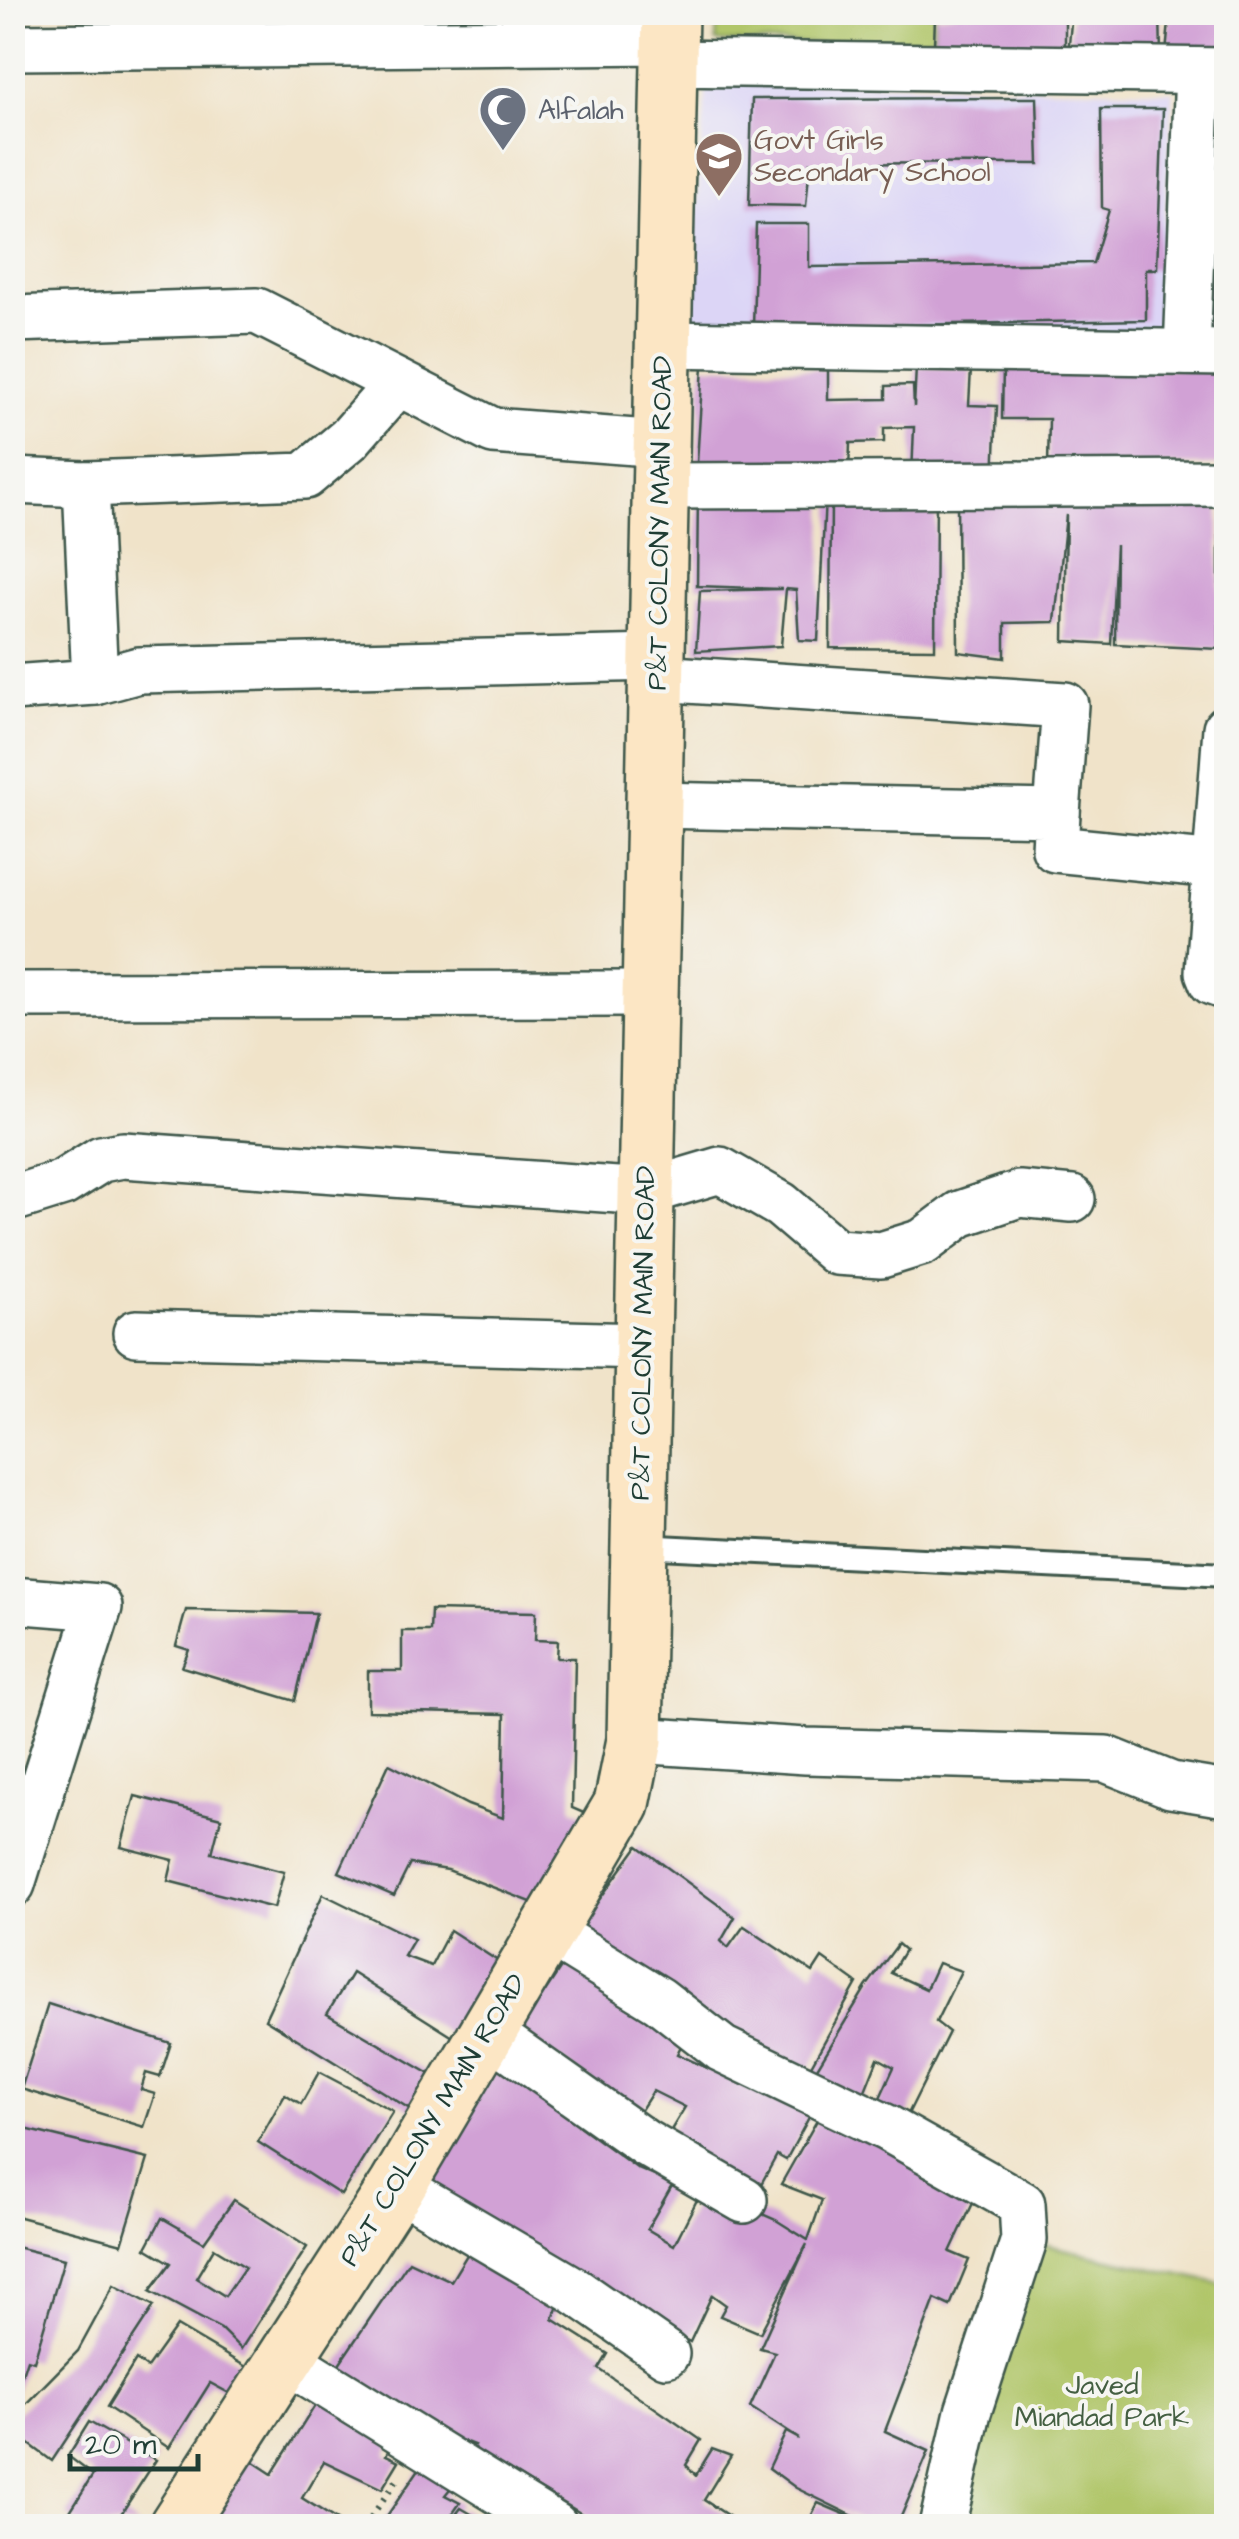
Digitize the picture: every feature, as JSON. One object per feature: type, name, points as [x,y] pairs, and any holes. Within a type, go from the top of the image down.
[{"type":"street","points":[[12,47],[670,39],[1212,71],[1207,353],[664,344]]},
{"type":"street","name":"P&T COLONY MAIN ROAD","points":[[177,2526],[398,2186],[622,1804],[635,1740],[670,39]]},
{"type":"street","points":[[12,319],[257,311],[493,430],[661,465],[1226,483]]},
{"type":"street","points":[[12,482],[86,484],[305,476],[349,439],[398,383]]},
{"type":"street","points":[[86,484],[95,682]]},
{"type":"street","points":[[12,688],[95,682],[138,670],[657,668],[1065,705],[1055,850],[1216,865]]},
{"type":"street","points":[[1226,728],[1208,972],[1212,982],[1226,986]]},
{"type":"street","points":[[654,805],[1057,813]]},
{"type":"street","points":[[12,995],[650,994]]},
{"type":"street","points":[[12,1199],[64,1183],[86,1166],[123,1154],[646,1192],[720,1170],[781,1205],[836,1252],[881,1256],[924,1242],[960,1214],[1019,1194],[1072,1199]]},
{"type":"street","points":[[136,1332],[644,1346]]},
{"type":"street","points":[[12,1600],[99,1607],[12,1884]]},
{"type":"street","points":[[635,1740],[806,1751],[1106,1760],[1171,1785],[1226,1794]]},
{"type":"street","points":[[547,1931],[660,2000],[722,2048],[887,2128],[1022,2204],[1024,2240],[968,2412],[942,2526]]},
{"type":"street","points":[[488,2032],[645,2142],[744,2200]]},
{"type":"street","points":[[398,2186],[571,2288],[666,2354]]},
{"type":"street","points":[[285,2359],[555,2526]]},
{"type":"lane","points":[[639,1546],[1226,1576]]},
{"type":"path","points":[[366,2526],[420,2443]]},
{"type":"shaded area","points":[[707,80],[1173,91],[1158,334],[687,338]]},
{"type":"green space","points":[[717,13],[935,13],[934,45],[716,42]]},
{"type":"green space","name":"Javed Miandad Park","points":[[1024,2240],[1226,2285],[1226,2526],[942,2526]]},
{"type":"building","points":[[959,12],[1065,12],[1065,56],[934,45],[935,16]]},
{"type":"building","points":[[1072,12],[1160,12],[1161,56],[1068,55]]},
{"type":"building","points":[[1170,12],[1226,12],[1226,56],[1166,53]]},
{"type":"building","points":[[1037,98],[1039,164],[810,163],[806,206],[749,205],[752,99]]},
{"type":"building","points":[[1226,105],[1226,132],[1222,132]]},
{"type":"building","points":[[1101,109],[1163,109],[1157,269],[1146,269],[1146,320],[753,328],[756,224],[809,224],[809,267],[1093,263],[1109,210],[1102,208]]},
{"type":"building","points":[[1226,141],[1226,195],[1221,195]]},
{"type":"building","points":[[1205,212],[1226,213],[1226,340],[1199,339]]},
{"type":"building","points":[[703,366],[828,370],[828,400],[886,399],[886,386],[913,385],[914,407],[916,367],[971,369],[969,405],[997,406],[994,479],[912,476],[914,427],[884,428],[884,442],[850,443],[849,472],[697,463]]},
{"type":"building","points":[[1003,367],[1226,369],[1226,465],[1048,466],[1049,419],[1002,419]]},
{"type":"building","points":[[698,491],[825,497],[818,641],[799,640],[796,590],[786,589],[781,646],[696,651],[700,591],[782,589],[697,586]]},
{"type":"building","points":[[831,495],[936,495],[935,649],[830,648]]},
{"type":"building","points":[[957,498],[1219,501],[1219,649],[1115,644],[1116,545],[1111,644],[1064,641],[1066,515],[1055,622],[1005,623],[1005,658],[958,652]]},
{"type":"building","points":[[186,1610],[316,1613],[295,1701],[182,1667],[189,1650],[176,1646]]},
{"type":"building","points":[[431,1610],[536,1612],[535,1640],[558,1641],[557,1658],[575,1658],[572,1808],[586,1814],[571,1848],[566,1845],[536,1904],[448,1870],[410,1864],[394,1896],[339,1872],[389,1764],[468,1805],[503,1818],[505,1714],[368,1711],[368,1671],[402,1671],[402,1631],[430,1631]]},
{"type":"building","points":[[135,1796],[221,1818],[212,1853],[284,1872],[274,1908],[168,1881],[173,1860],[121,1847]]},
{"type":"building","points":[[638,1846],[735,1917],[721,1941],[728,1948],[744,1926],[813,1972],[822,1958],[857,1983],[804,2078],[573,1936]]},
{"type":"building","points":[[323,1894],[414,1939],[404,1956],[431,1966],[450,1930],[507,1967],[461,2042],[352,1973],[327,2014],[437,2078],[418,2114],[265,2019]]},
{"type":"building","points":[[898,1944],[905,1950],[891,1973],[926,1989],[938,1963],[961,1971],[936,2022],[949,2032],[903,2124],[873,2113],[894,2067],[878,2058],[860,2103],[811,2078],[866,1987]]},
{"type":"building","points":[[570,1954],[690,2028],[677,2054],[709,2069],[718,2055],[815,2106],[786,2160],[777,2155],[755,2195],[665,2140],[685,2107],[653,2091],[639,2113],[518,2032]]},
{"type":"building","points":[[48,2004],[171,2043],[160,2077],[146,2073],[141,2090],[155,2094],[144,2127],[21,2089]]},
{"type":"building","points":[[497,2050],[590,2109],[579,2126],[638,2169],[673,2184],[647,2229],[674,2245],[703,2188],[776,2220],[808,2240],[822,2200],[781,2184],[824,2108],[981,2186],[950,2252],[969,2260],[950,2306],[935,2299],[885,2431],[929,2451],[897,2526],[874,2526],[796,2488],[769,2468],[786,2432],[799,2439],[750,2407],[775,2352],[760,2348],[807,2244],[760,2333],[720,2316],[726,2305],[712,2295],[690,2342],[415,2180]]},
{"type":"building","points":[[319,2072],[393,2111],[341,2195],[258,2142],[285,2094],[301,2104]]},
{"type":"building","points":[[21,2128],[148,2159],[122,2244],[12,2215],[12,2153]]},
{"type":"building","points":[[234,2200],[307,2247],[241,2349],[221,2329],[150,2291],[171,2263],[146,2248],[162,2218],[204,2242]],"holes":[[[214,2248],[245,2267],[225,2296],[196,2278]]]},
{"type":"building","points":[[476,2240],[562,2295],[553,2319],[608,2354],[599,2369],[701,2440],[686,2465],[696,2475],[712,2449],[731,2456],[704,2500],[744,2526],[602,2526],[472,2448],[474,2445],[427,2427],[337,2367],[409,2261],[451,2281]]},
{"type":"building","points":[[12,2246],[64,2259],[34,2361],[27,2359],[16,2392],[12,2391]]},
{"type":"building","points":[[114,2285],[154,2306],[52,2461],[12,2431],[12,2418],[78,2351]]},
{"type":"building","points":[[177,2326],[258,2374],[240,2399],[210,2383],[169,2448],[107,2407],[136,2360],[147,2368]]},
{"type":"building","points":[[321,2396],[395,2438],[386,2455],[399,2461],[382,2489],[324,2461],[302,2498],[342,2526],[189,2526],[237,2451],[272,2474]]},
{"type":"building","points":[[89,2422],[156,2460],[121,2514],[138,2526],[83,2526],[67,2516],[93,2475],[68,2456]]},
{"type":"building","points":[[426,2459],[458,2479],[445,2495],[460,2503],[444,2526],[380,2526]]},
{"type":"building","points":[[818,2503],[872,2526],[806,2526]]},
{"type":"building","points":[[461,2508],[492,2526],[447,2526]]},
{"type":"place","name":"Alfalah","points":[[503,152]]},
{"type":"place","name":"Govt Girls Secondary School","points":[[719,198]]}]
